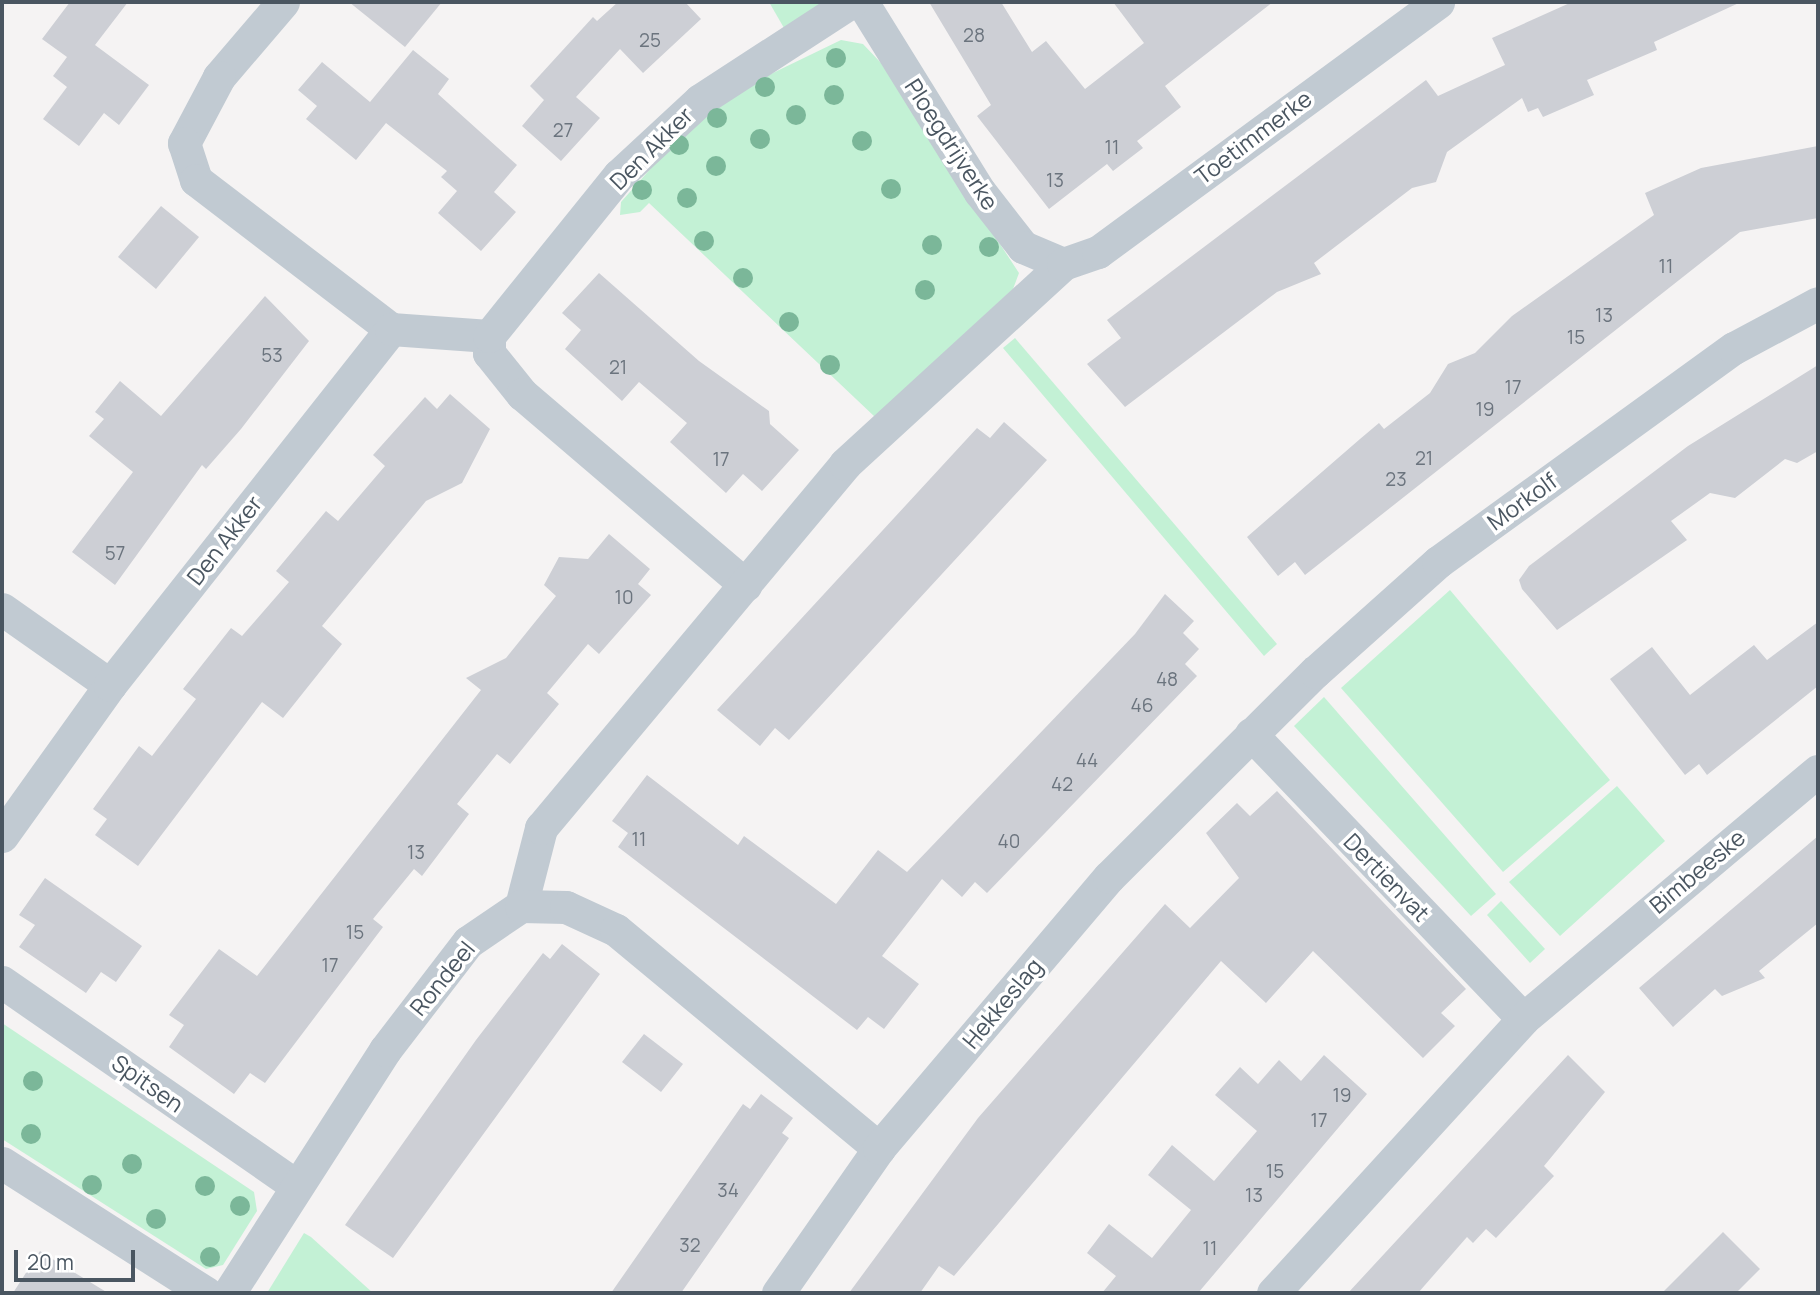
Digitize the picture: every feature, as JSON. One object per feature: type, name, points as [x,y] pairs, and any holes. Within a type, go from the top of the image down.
[{"type":"street","points":[[283,2],[219,77],[184,143],[196,180],[391,329],[489,336],[489,353],[522,394],[746,585]]},
{"type":"street","name":"Den Akker","points":[[489,336],[619,175],[700,100],[851,2]]},
{"type":"street","name":"Ploegdrijverke","points":[[862,2],[980,192],[1023,247],[1063,264]]},
{"type":"street","name":"Toetimmerke","points":[[1063,264],[1098,252],[1438,2]]},
{"type":"street","points":[[879,1148],[616,930],[566,907],[521,906],[541,828],[845,464],[1063,264]]},
{"type":"street","name":"Morkolf","points":[[1251,734],[1438,562],[1734,348],[1818,303]]},
{"type":"street","name":"Den Akker","points":[[2,836],[110,685],[391,329]]},
{"type":"street","points":[[2,609],[110,685]]},
{"type":"street","name":"Dertienvat","points":[[1251,734],[1523,1019]]},
{"type":"street","name":"Hekkeslag","points":[[778,1293],[879,1148],[1109,877],[1251,734]]},
{"type":"street","name":"Bimbeeske","points":[[1523,1019],[1576,971],[1818,771]]},
{"type":"street","name":"Rondeel","points":[[229,1293],[294,1184],[468,943],[521,906]]},
{"type":"street","name":"Spitsen","points":[[2,982],[294,1184]]},
{"type":"street","points":[[1273,1293],[1523,1019]]},
{"type":"street","points":[[2,1163],[206,1293]]},
{"type":"green space","points":[[769,2],[823,2],[784,28]]},
{"type":"green space","points":[[841,40],[863,44],[881,63],[1019,273],[1013,289],[875,417],[649,203],[640,212],[620,215],[621,202],[677,139],[746,86]]},
{"type":"green space","points":[[1015,338],[1277,644],[1264,656],[1003,348]]},
{"type":"green space","points":[[1450,590],[1610,780],[1503,872],[1341,688]]},
{"type":"green space","points":[[1324,697],[1496,894],[1471,916],[1294,726]]},
{"type":"green space","points":[[1617,786],[1665,841],[1560,936],[1509,882]]},
{"type":"green space","points":[[1501,901],[1545,949],[1530,963],[1487,915]]},
{"type":"green space","points":[[2,1023],[254,1192],[257,1211],[223,1265],[206,1269],[2,1139]]},
{"type":"green space","points":[[304,1233],[311,1237],[373,1293],[267,1293]]},
{"type":"building","points":[[70,2],[128,2],[95,45],[149,85],[119,125],[104,113],[79,146],[43,119],[67,87],[53,76],[67,57],[42,39]]},
{"type":"building","points":[[349,2],[442,2],[405,47]]},
{"type":"building","points":[[618,2],[685,2],[701,19],[643,73],[620,49],[576,97],[600,118],[561,161],[522,126],[544,100],[530,86],[593,17],[597,21]]},
{"type":"building","points":[[929,2],[1001,2],[1032,52],[1046,41],[1085,89],[1144,43],[1113,2],[1273,2],[1165,86],[1181,107],[1137,141],[1143,148],[1113,171],[1107,164],[1049,209],[977,116],[991,105]]},
{"type":"building","points":[[1572,2],[1741,2],[1654,42],[1657,50],[1587,80],[1594,95],[1543,117],[1538,108],[1528,112],[1522,98],[1447,152],[1436,182],[1412,188],[1314,263],[1321,274],[1277,292],[1125,407],[1087,364],[1121,338],[1107,320],[1426,80],[1438,96],[1505,65],[1492,38]]},
{"type":"building","points":[[413,50],[449,79],[438,94],[517,165],[494,192],[516,212],[481,251],[438,213],[457,191],[441,177],[447,171],[386,123],[356,160],[306,119],[317,106],[298,90],[322,62],[370,102]]},
{"type":"building","points":[[1818,146],[1818,218],[1740,232],[1305,575],[1295,562],[1278,576],[1247,537],[1379,423],[1384,429],[1430,393],[1448,364],[1475,353],[1512,316],[1654,215],[1645,193],[1701,168]]},
{"type":"building","points":[[161,206],[199,237],[156,289],[118,257]]},
{"type":"building","points":[[599,273],[699,361],[769,411],[770,424],[799,450],[762,491],[743,474],[726,493],[670,442],[687,423],[639,382],[622,401],[565,349],[581,330],[562,313]]},
{"type":"building","points":[[265,296],[309,341],[241,429],[206,469],[202,465],[115,585],[72,552],[133,472],[89,436],[104,419],[95,412],[120,381],[161,416]]},
{"type":"building","points":[[1818,365],[1818,451],[1797,463],[1785,459],[1735,498],[1710,493],[1671,521],[1687,540],[1557,630],[1522,589],[1519,580],[1529,566],[1688,446]]},
{"type":"building","points":[[450,394],[490,429],[462,483],[426,501],[322,626],[342,644],[283,718],[262,702],[138,866],[95,835],[107,819],[93,809],[139,746],[152,756],[196,699],[183,689],[231,628],[242,636],[289,582],[276,571],[326,511],[338,521],[385,466],[373,455],[425,397],[437,409]]},
{"type":"building","points":[[1004,422],[1047,460],[789,740],[775,728],[760,746],[717,710],[977,428],[990,438]]},
{"type":"building","points":[[609,534],[650,569],[638,584],[651,595],[599,654],[588,644],[547,693],[559,704],[510,764],[497,754],[457,804],[469,814],[422,876],[414,869],[373,919],[383,927],[265,1083],[250,1073],[234,1094],[169,1047],[184,1025],[169,1015],[219,949],[257,976],[481,690],[466,678],[506,658],[556,596],[544,585],[559,557],[588,559]]},
{"type":"building","points":[[1165,594],[1194,621],[1183,633],[1199,649],[1185,664],[1197,676],[987,893],[975,882],[962,897],[942,879],[882,956],[919,984],[884,1029],[868,1017],[857,1030],[618,847],[628,833],[612,821],[647,775],[738,845],[744,836],[836,904],[878,850],[907,872],[1135,634]]},
{"type":"building","points":[[1818,622],[1818,686],[1707,775],[1699,764],[1685,775],[1610,679],[1652,647],[1690,695],[1754,645],[1767,660]]},
{"type":"building","points":[[1277,791],[1466,989],[1441,1013],[1455,1026],[1423,1058],[1313,951],[1266,1003],[1221,961],[954,1276],[939,1266],[920,1293],[849,1293],[978,1118],[1165,904],[1190,928],[1239,878],[1206,833],[1237,803],[1250,816]]},
{"type":"building","points":[[1818,836],[1818,923],[1759,971],[1765,978],[1722,996],[1715,989],[1673,1027],[1639,988]]},
{"type":"building","points":[[45,878],[142,946],[116,982],[101,972],[86,993],[19,947],[35,925],[19,915]]},
{"type":"building","points":[[562,944],[600,974],[393,1258],[345,1225],[476,1040],[543,953],[550,959]]},
{"type":"building","points":[[644,1034],[683,1064],[661,1092],[622,1062]]},
{"type":"building","points":[[1324,1055],[1367,1094],[1198,1293],[1102,1293],[1116,1276],[1087,1253],[1109,1224],[1152,1258],[1191,1210],[1148,1175],[1172,1145],[1214,1181],[1257,1131],[1215,1095],[1240,1067],[1258,1084],[1279,1060],[1301,1081]]},
{"type":"building","points":[[1568,1055],[1605,1092],[1544,1166],[1554,1176],[1496,1238],[1486,1229],[1473,1243],[1467,1237],[1418,1293],[1348,1293]]},
{"type":"building","points":[[761,1094],[793,1118],[782,1133],[789,1138],[681,1293],[611,1293],[743,1104],[750,1109]]},
{"type":"building","points":[[1723,1232],[1760,1269],[1736,1293],[1662,1293]]},
{"type":"building","points":[[40,1251],[62,1265],[108,1293],[13,1293]]}]
